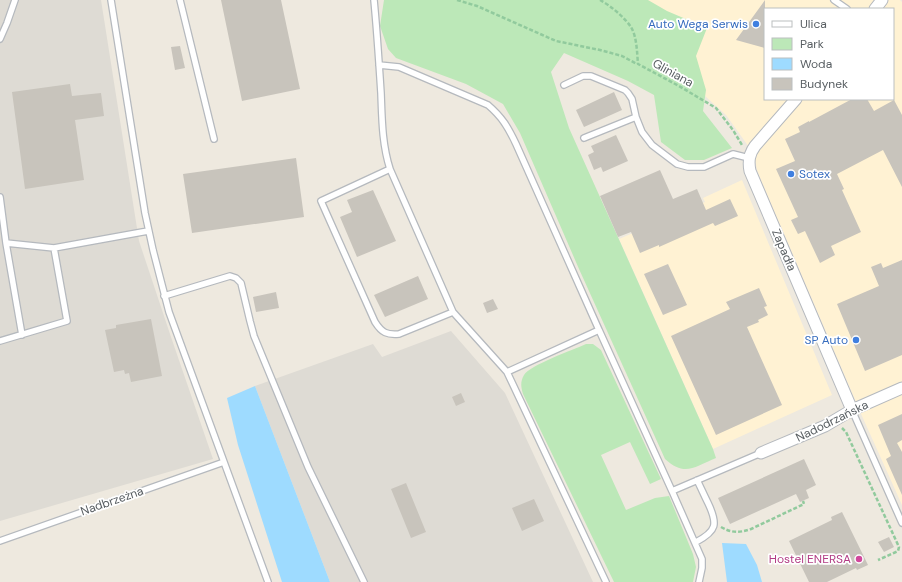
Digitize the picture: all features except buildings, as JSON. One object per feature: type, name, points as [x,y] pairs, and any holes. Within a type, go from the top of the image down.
[{"type":"street","points":[[876,8],[882,0]]},
{"type":"street","points":[[749,158],[755,146],[795,100]]},
{"type":"street","name":"Zapadła","points":[[749,158],[750,170],[852,410]]},
{"type":"street","name":"Nadodrzańska","points":[[761,453],[825,426],[852,410],[902,388]]},
{"type":"lane","points":[[0,39],[15,0]]},
{"type":"lane","points":[[111,0],[148,231],[164,296],[268,582]]},
{"type":"lane","points":[[180,0],[214,139]]},
{"type":"lane","points":[[374,0],[383,140],[390,169],[453,312],[507,372],[606,582]]},
{"type":"lane","points":[[834,0],[846,8]]},
{"type":"lane","points":[[379,65],[399,67],[488,105],[500,115],[509,129],[696,542],[702,559],[699,582]]},
{"type":"lane","points":[[564,85],[583,76],[591,76],[624,90],[632,99],[642,132],[652,145],[677,164],[688,167],[704,167],[733,154],[749,158]]},
{"type":"lane","points":[[584,138],[636,116]]},
{"type":"lane","points":[[390,169],[321,201],[380,329],[390,335],[400,334],[453,312]]},
{"type":"lane","points":[[0,197],[6,243],[22,335]]},
{"type":"lane","points":[[6,243],[54,248],[148,231]]},
{"type":"lane","points":[[0,341],[67,321],[54,248]]},
{"type":"lane","points":[[164,296],[230,276],[236,278],[241,284],[254,336],[308,467],[364,582]]},
{"type":"lane","points":[[507,372],[599,330]]},
{"type":"lane","points":[[852,410],[902,523]]},
{"type":"lane","points":[[672,491],[761,453]]},
{"type":"lane","name":"Nadbrzeżna","points":[[0,541],[224,462]]},
{"type":"lane","points":[[696,542],[708,534],[715,524],[715,518],[697,480]]},
{"type":"path","points":[[457,0],[477,6],[556,41],[622,56],[638,64]]},
{"type":"path","name":"Gliniana","points":[[600,0],[613,10],[631,28],[638,64],[716,108],[733,130],[749,158]]},
{"type":"path","points":[[837,428],[843,429],[846,432],[899,547],[898,551],[878,560]]},
{"type":"path","points":[[715,524],[726,530],[744,532],[804,504],[803,501]]},
{"type":"shaded area","points":[[0,0],[101,0],[139,241],[213,459],[0,521]]},
{"type":"shaded area","points":[[616,0],[900,0],[902,2],[902,505],[862,416],[763,185],[757,170],[754,154],[726,115],[673,67]]},
{"type":"shaded area","points":[[742,180],[832,395],[713,449],[619,239],[705,202],[703,198]]},
{"type":"shaded area","points":[[451,331],[505,393],[593,582],[330,582],[255,386],[373,344],[382,357]]},
{"type":"green space","points":[[384,0],[648,0],[667,11],[707,28],[696,56],[706,90],[703,111],[732,148],[704,160],[685,160],[661,142],[654,95],[628,81],[564,53],[551,72],[569,128],[716,458],[690,469],[678,468],[665,459],[579,269],[520,133],[503,104],[466,84],[396,58],[388,49],[380,26]]},
{"type":"green space","points":[[586,344],[593,344],[601,350],[661,479],[650,484],[630,442],[601,455],[626,510],[655,498],[669,496],[693,554],[696,567],[693,582],[614,582],[523,394],[521,382],[524,375],[528,371],[543,362]]},
{"type":"water","points":[[255,386],[330,582],[282,582],[238,445],[227,398]]},
{"type":"water","points":[[722,543],[746,544],[757,565],[762,582],[727,582]]},
{"type":"place","name":"Auto Wega Serwis","points":[[756,24]]},
{"type":"place","name":"Sotex","points":[[791,174]]},
{"type":"place","name":"SP Auto","points":[[856,340]]},
{"type":"place","name":"Hostel ENERSA","points":[[859,559]]}]
